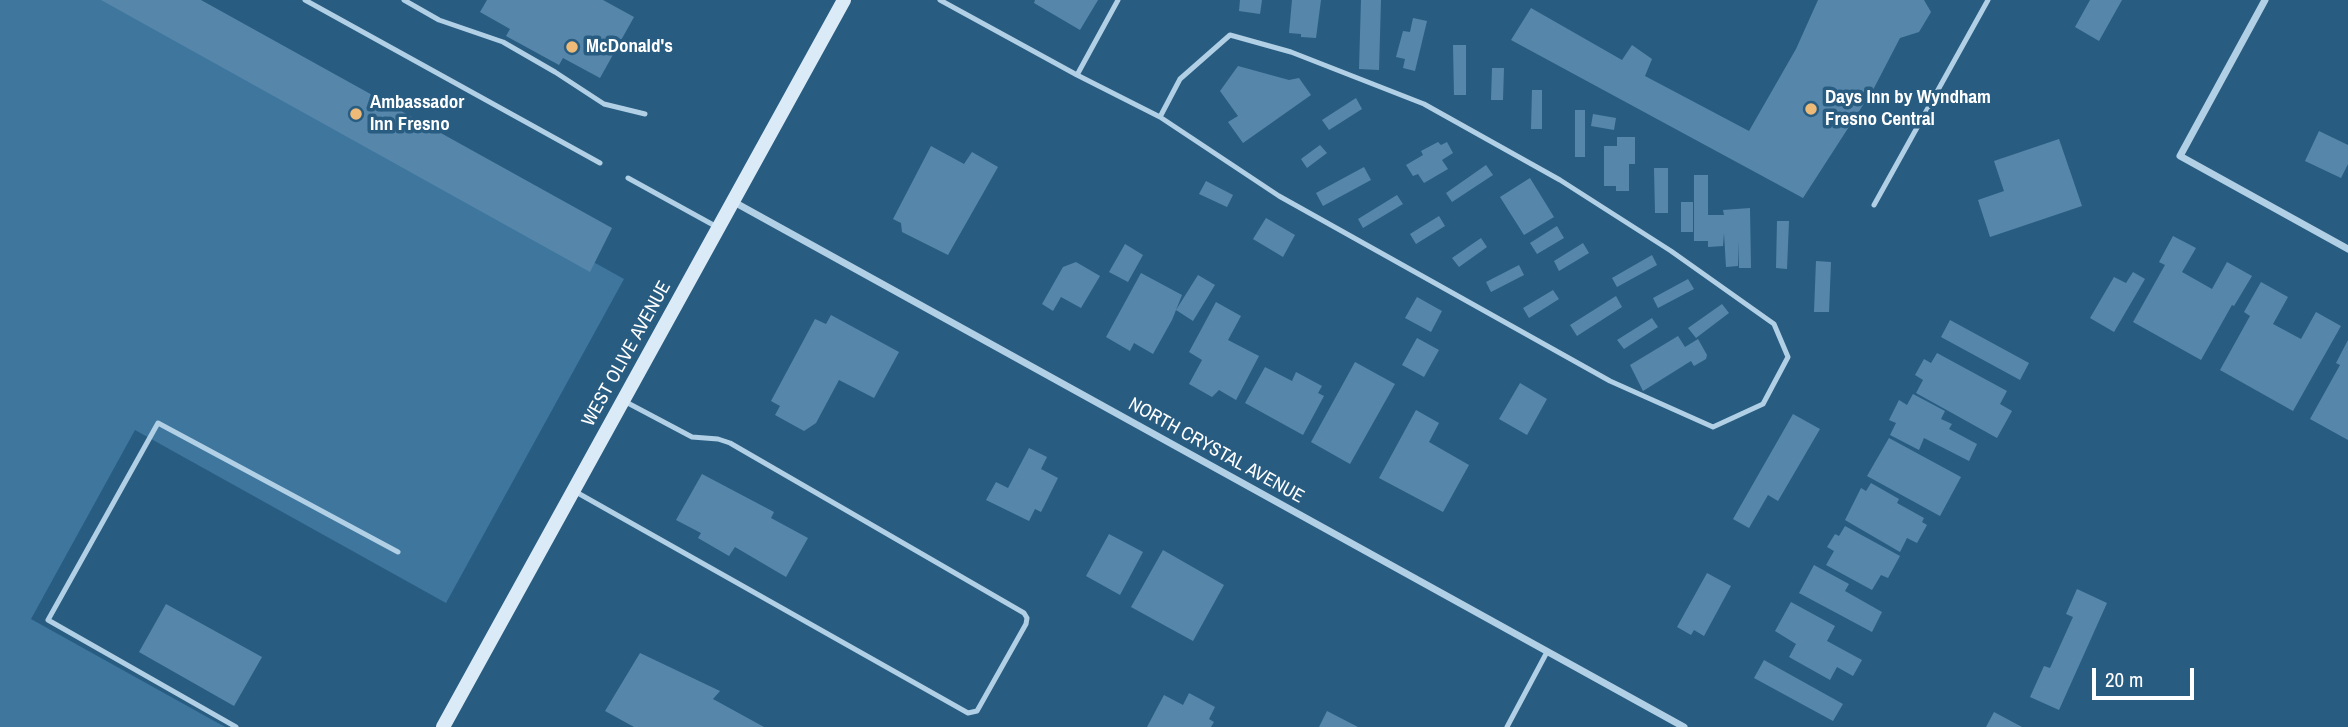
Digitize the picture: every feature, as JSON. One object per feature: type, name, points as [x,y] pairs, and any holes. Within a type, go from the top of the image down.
[{"type":"main road","name":"WEST OLIVE AVENUE","points":[[443,727],[844,0]]},
{"type":"street","points":[[2265,0],[2180,156],[2348,249]]},
{"type":"street","name":"NORTH CRYSTAL AVENUE","points":[[734,202],[1684,727]]},
{"type":"lane","points":[[305,0],[600,163]]},
{"type":"lane","points":[[404,0],[439,20],[503,42],[604,104],[645,114]]},
{"type":"lane","points":[[940,0],[1160,117],[1303,209],[1611,381],[1713,428],[1763,404],[1788,357],[1774,324],[1671,251],[1560,180],[1424,104],[1291,52],[1230,36],[1180,79],[1160,117]]},
{"type":"lane","points":[[1077,75],[1118,0]]},
{"type":"lane","points":[[1874,205],[1988,0]]},
{"type":"lane","points":[[628,178],[719,228]]},
{"type":"lane","points":[[573,490],[968,713],[977,711],[1020,635],[1026,624],[1024,613],[730,443],[692,436],[623,401]]},
{"type":"lane","points":[[236,727],[48,620],[158,423],[398,552]]},
{"type":"lane","points":[[1507,727],[1547,652]]},
{"type":"shaded area","points":[[0,0],[121,0],[624,279],[446,603],[135,430],[31,619],[225,727],[0,727]]},
{"type":"building","name":"Ambassador Inn Fresno","points":[[101,0],[201,0],[612,228],[590,272]]},
{"type":"building","name":"McDonald's","points":[[487,0],[603,0],[634,17],[600,78],[563,58],[559,65],[506,36],[510,29],[480,12]]},
{"type":"building","points":[[1035,0],[1098,0],[1080,30],[1034,3]]},
{"type":"building","points":[[1240,0],[1262,0],[1260,14],[1239,11]]},
{"type":"building","points":[[1292,0],[1321,0],[1316,38],[1289,33]]},
{"type":"building","points":[[1361,0],[1381,0],[1379,70],[1359,69]]},
{"type":"building","name":"Days Inn by Wyndham Fresno Central","points":[[1818,0],[1924,0],[1931,12],[1919,32],[1900,38],[1874,88],[1803,198],[1511,40],[1531,8],[1622,60],[1632,45],[1652,59],[1645,76],[1749,131],[1796,49]]},
{"type":"building","points":[[2090,0],[2122,0],[2099,41],[2075,27]]},
{"type":"building","points":[[1413,18],[1427,21],[1415,71],[1403,68],[1405,59],[1396,57],[1403,31],[1410,32]]},
{"type":"building","points":[[1453,45],[1466,45],[1466,95],[1454,95]]},
{"type":"building","points":[[1238,66],[1289,80],[1299,78],[1311,95],[1243,143],[1228,122],[1238,116],[1220,91]]},
{"type":"building","points":[[1492,68],[1504,68],[1503,100],[1491,100]]},
{"type":"building","points":[[1532,90],[1542,90],[1542,129],[1531,129]]},
{"type":"building","points":[[1356,98],[1362,109],[1329,130],[1322,120]]},
{"type":"building","points":[[1575,110],[1585,110],[1585,157],[1575,157]]},
{"type":"building","points":[[1593,114],[1616,118],[1614,130],[1591,126]]},
{"type":"building","points":[[2319,131],[2348,145],[2348,164],[2341,178],[2305,161]]},
{"type":"building","points":[[1617,137],[1635,137],[1635,164],[1629,164],[1629,191],[1616,191],[1616,186],[1604,186],[1604,146],[1617,146]]},
{"type":"building","points":[[2059,139],[2082,206],[1990,237],[1978,200],[2004,191],[1994,161]]},
{"type":"building","points":[[1438,142],[1441,145],[1447,142],[1453,153],[1442,160],[1448,169],[1424,183],[1418,174],[1413,176],[1406,165],[1423,155],[1421,151]]},
{"type":"building","points":[[1320,145],[1327,153],[1307,168],[1301,159]]},
{"type":"building","points":[[931,146],[964,164],[972,152],[998,167],[948,255],[902,232],[901,223],[893,219]]},
{"type":"building","points":[[1486,165],[1493,175],[1452,202],[1446,193]]},
{"type":"building","points":[[1364,167],[1371,180],[1323,206],[1316,193]]},
{"type":"building","points":[[1654,168],[1668,168],[1668,213],[1655,213]]},
{"type":"building","points":[[1694,175],[1708,175],[1708,215],[1724,215],[1723,210],[1750,208],[1751,268],[1739,268],[1738,241],[1738,266],[1726,267],[1724,233],[1723,246],[1708,247],[1708,241],[1694,241]]},
{"type":"building","points":[[1530,178],[1554,217],[1524,235],[1500,197]]},
{"type":"building","points":[[1206,181],[1233,195],[1227,207],[1199,194]]},
{"type":"building","points":[[1397,195],[1403,204],[1363,228],[1358,219]]},
{"type":"building","points":[[1681,202],[1693,202],[1693,232],[1681,232]]},
{"type":"building","points":[[1439,216],[1445,226],[1416,244],[1410,234]]},
{"type":"building","points":[[1266,218],[1295,235],[1283,257],[1253,239]]},
{"type":"building","points":[[1777,221],[1789,221],[1787,269],[1776,268]]},
{"type":"building","points":[[1557,226],[1564,238],[1537,254],[1530,243]]},
{"type":"building","points":[[2173,236],[2196,248],[2182,272],[2212,289],[2227,262],[2252,276],[2201,360],[2133,322],[2165,265],[2159,262]]},
{"type":"building","points":[[1481,238],[1487,247],[1459,267],[1452,258]]},
{"type":"building","points":[[1583,243],[1589,253],[1559,271],[1554,261]]},
{"type":"building","points":[[1125,244],[1143,255],[1128,282],[1109,272]]},
{"type":"building","points":[[1652,255],[1657,265],[1617,287],[1612,278]]},
{"type":"building","points":[[1816,261],[1831,262],[1829,312],[1814,312]]},
{"type":"building","points":[[1076,262],[1100,276],[1081,308],[1061,297],[1053,311],[1042,304],[1063,267]]},
{"type":"building","points":[[1519,265],[1524,275],[1491,292],[1486,282]]},
{"type":"building","points":[[2133,272],[2145,279],[2114,332],[2090,318],[2114,277],[2126,283]]},
{"type":"building","points":[[1141,273],[1182,295],[1153,354],[1134,343],[1130,351],[1106,337]]},
{"type":"building","points":[[1198,275],[1215,285],[1193,321],[1176,310]]},
{"type":"building","points":[[1688,279],[1694,289],[1658,308],[1653,298]]},
{"type":"building","points":[[2261,282],[2288,297],[2273,324],[2301,339],[2316,312],[2341,326],[2293,411],[2220,370],[2250,316],[2244,312]]},
{"type":"building","points":[[1553,290],[1559,299],[1529,318],[1523,308]]},
{"type":"building","points":[[1616,296],[1622,307],[1577,336],[1570,325]]},
{"type":"building","points":[[1417,297],[1442,311],[1431,332],[1405,318]]},
{"type":"building","points":[[1216,302],[1241,316],[1228,340],[1259,356],[1236,400],[1219,390],[1212,397],[1189,384],[1202,360],[1189,352]]},
{"type":"building","points":[[1722,304],[1729,313],[1696,338],[1688,328]]},
{"type":"building","points":[[831,315],[899,352],[874,398],[839,380],[816,423],[804,431],[775,415],[780,406],[771,401],[815,319],[826,324]]},
{"type":"building","points":[[1652,318],[1658,327],[1624,349],[1617,340]]},
{"type":"building","points":[[1950,320],[2029,363],[2020,380],[1941,337]]},
{"type":"building","points":[[1678,336],[1685,347],[1698,339],[1707,355],[1706,359],[1694,366],[1691,361],[1643,391],[1630,365]]},
{"type":"building","points":[[1417,338],[1439,350],[1424,377],[1402,365]]},
{"type":"building","points":[[2348,340],[2348,440],[2310,419],[2340,365],[2336,363]]},
{"type":"building","points":[[1937,353],[2007,391],[2000,404],[2012,411],[1997,438],[1916,393],[1923,380],[1915,375],[1924,359],[1931,363]]},
{"type":"building","points":[[1355,362],[1395,384],[1350,464],[1311,442]]},
{"type":"building","points":[[1265,367],[1292,381],[1296,372],[1322,386],[1318,393],[1324,396],[1303,435],[1245,403]]},
{"type":"building","points":[[1520,383],[1547,399],[1527,435],[1499,419]]},
{"type":"building","points":[[1913,394],[1945,411],[1941,419],[1952,424],[1949,429],[1977,444],[1969,461],[1924,438],[1919,450],[1890,435],[1896,423],[1889,420],[1899,400],[1907,405]]},
{"type":"building","points":[[1416,410],[1439,423],[1429,442],[1469,465],[1443,512],[1379,478]]},
{"type":"building","points":[[1793,414],[1820,429],[1778,501],[1768,495],[1749,528],[1733,519]]},
{"type":"building","points":[[1889,438],[1961,477],[1940,516],[1867,476]]},
{"type":"building","points":[[1029,448],[1047,457],[1041,469],[1058,478],[1041,512],[1035,509],[1029,521],[986,500],[996,482],[1008,488]]},
{"type":"building","points":[[702,474],[774,512],[771,518],[808,538],[786,577],[735,547],[729,556],[698,538],[701,533],[676,520]]},
{"type":"building","points":[[1871,483],[1899,499],[1897,503],[1924,518],[1922,522],[1927,525],[1917,543],[1907,538],[1900,552],[1845,520],[1861,488],[1866,491]]},
{"type":"building","points":[[1845,526],[1900,556],[1888,578],[1881,575],[1872,590],[1826,565],[1834,551],[1827,547],[1835,534],[1839,536]]},
{"type":"building","points":[[1109,534],[1143,552],[1120,595],[1086,576]]},
{"type":"building","points":[[1163,550],[1224,585],[1193,641],[1131,607]]},
{"type":"building","points":[[1814,565],[1849,584],[1845,591],[1882,612],[1872,632],[1799,593]]},
{"type":"building","points":[[1707,573],[1731,586],[1704,636],[1694,630],[1691,635],[1677,627]]},
{"type":"building","points":[[2077,589],[2107,603],[2059,710],[2030,697],[2044,666],[2050,668],[2073,617],[2066,614]]},
{"type":"building","points":[[1791,602],[1835,626],[1827,641],[1862,660],[1853,676],[1837,667],[1830,680],[1789,657],[1796,644],[1775,631]]},
{"type":"building","points":[[166,604],[262,657],[234,706],[139,652]]},
{"type":"building","points":[[640,653],[720,691],[713,699],[764,727],[634,727],[605,711]]},
{"type":"building","points":[[1764,660],[1843,704],[1833,721],[1754,678]]},
{"type":"building","points":[[1189,693],[1215,707],[1209,719],[1214,722],[1211,727],[1147,727],[1164,695],[1183,705]]},
{"type":"building","points":[[1327,711],[1358,727],[1319,727]]},
{"type":"building","points":[[1994,712],[2022,727],[1986,727]]},
{"type":"place","name":"McDonald's","points":[[572,47]]},
{"type":"place","name":"Days Inn by Wyndham Fresno Central","points":[[1811,109]]},
{"type":"place","name":"Ambassador Inn Fresno","points":[[356,114]]}]
